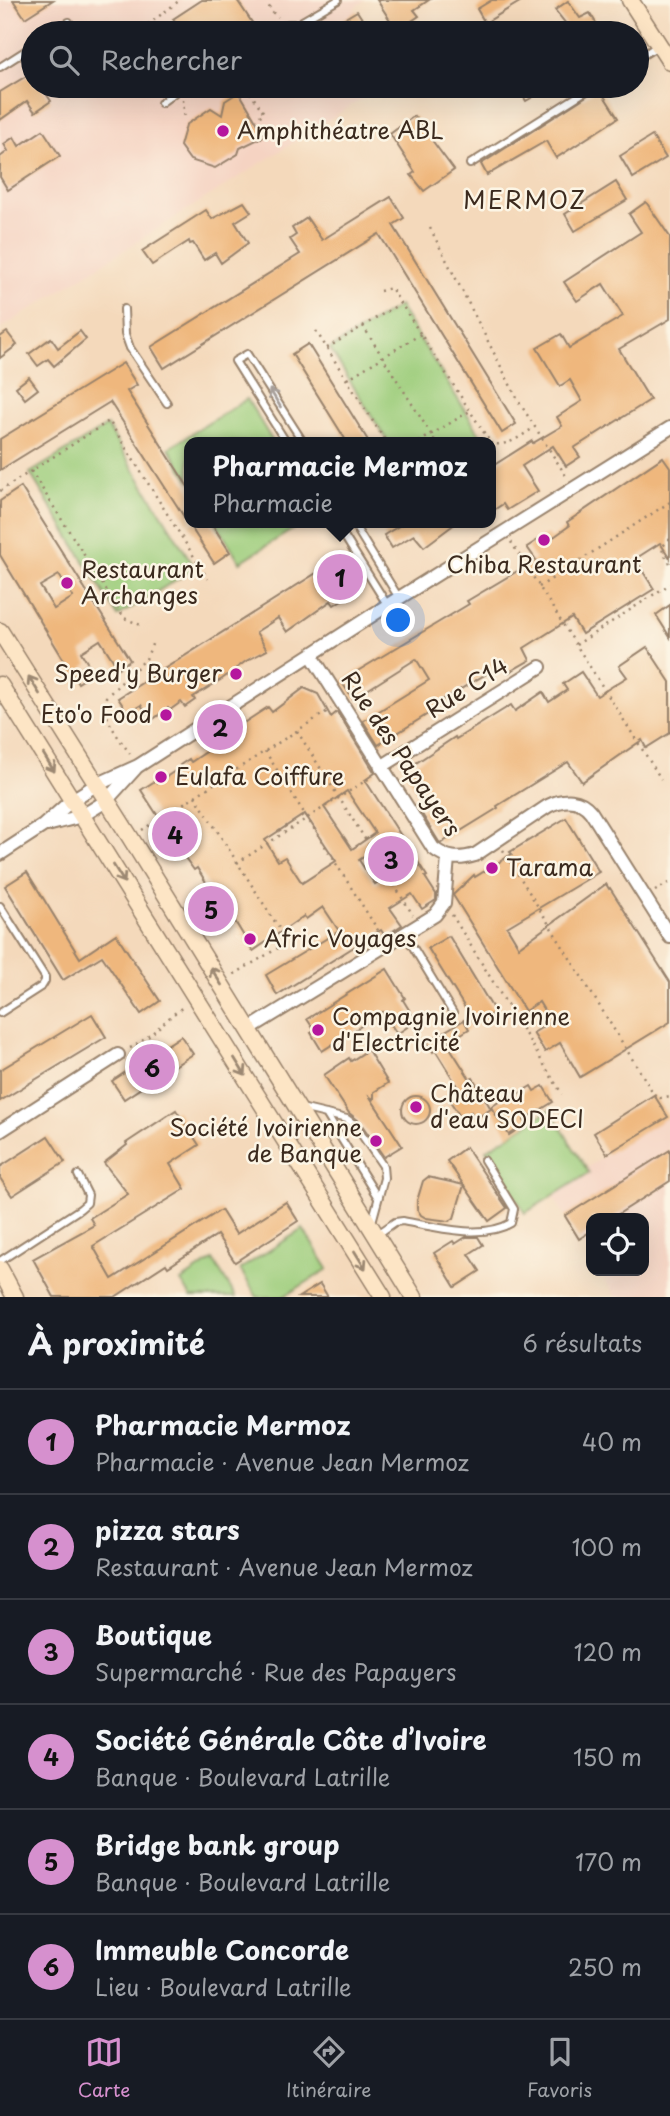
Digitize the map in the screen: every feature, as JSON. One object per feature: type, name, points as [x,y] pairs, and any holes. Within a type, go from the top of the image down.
[{"type":"main road","points":[[630,0],[644,21]]},
{"type":"main road","points":[[649,29],[670,62]]},
{"type":"main road","points":[[0,631],[414,1297]]},
{"type":"main road","points":[[0,685],[383,1297]]},
{"type":"main road","points":[[0,1269],[9,1294]]},
{"type":"street","points":[[0,854],[43,826],[72,800],[96,785],[138,766],[670,428]]},
{"type":"street","name":"Rue des Papayers","points":[[312,656],[433,848],[448,858],[462,859],[475,855],[548,806],[561,800],[573,801],[586,806],[670,937]]},
{"type":"street","name":"Rue C14","points":[[382,769],[540,667]]},
{"type":"street","points":[[43,826],[82,816],[106,801],[138,766]]},
{"type":"street","points":[[249,1029],[435,915],[444,903],[448,858]]},
{"type":"street","points":[[0,1131],[118,1055]]},
{"type":"lane","points":[[303,21],[338,0]]},
{"type":"lane","points":[[649,51],[659,45]]},
{"type":"lane","points":[[0,67],[21,54]]},
{"type":"lane","points":[[161,103],[167,98]]},
{"type":"lane","points":[[470,164],[575,98]]},
{"type":"lane","points":[[124,309],[124,334],[130,348],[167,403]]},
{"type":"lane","points":[[283,437],[235,361],[247,354],[300,437]]},
{"type":"lane","points":[[339,528],[388,606]]},
{"type":"lane","points":[[356,528],[399,598]]},
{"type":"lane","points":[[0,906],[46,981],[0,1013]]},
{"type":"lane","points":[[404,934],[453,1013]]},
{"type":"lane","points":[[296,1107],[347,1119],[355,1125],[383,1166],[384,1178],[373,1231]]},
{"type":"lane","points":[[325,1113],[378,1198]]},
{"type":"lane","points":[[373,1231],[403,1221],[457,1231],[498,1230],[511,1223],[514,1209],[484,1160]]},
{"type":"lane","points":[[0,1261],[87,1203],[88,1195],[78,1175]]},
{"type":"path","points":[[155,21],[180,0]]},
{"type":"path","points":[[266,0],[271,11],[284,21]]},
{"type":"path","points":[[184,98],[185,120]]},
{"type":"path","points":[[254,98],[264,113],[257,118]]},
{"type":"path","points":[[430,228],[519,402],[574,488]]},
{"type":"path","points":[[380,291],[391,288],[487,437]]},
{"type":"path","points":[[327,348],[401,303]]},
{"type":"path","points":[[363,326],[432,435]]},
{"type":"path","points":[[316,331],[383,437]]},
{"type":"path","points":[[347,379],[421,334]]},
{"type":"path","points":[[428,437],[470,411]]},
{"type":"path","points":[[0,491],[109,421],[208,579]]},
{"type":"path","points":[[496,445],[508,443],[536,427]]},
{"type":"path","points":[[31,471],[124,618],[143,626]]},
{"type":"path","points":[[539,587],[670,502]]},
{"type":"path","points":[[505,533],[661,779]]},
{"type":"path","points":[[670,539],[662,547],[670,564]]},
{"type":"path","points":[[576,645],[670,584]]},
{"type":"path","points":[[138,766],[105,712],[104,704],[106,697],[146,659],[153,642]]},
{"type":"path","points":[[130,837],[341,703]]},
{"type":"path","points":[[297,731],[419,925]]},
{"type":"path","points":[[265,751],[387,944]]},
{"type":"path","points":[[237,863],[382,769]]},
{"type":"path","points":[[195,796],[286,939],[283,945],[220,983]]},
{"type":"path","points":[[498,841],[654,1094],[660,1098],[670,1096]]},
{"type":"path","points":[[645,897],[670,882]]},
{"type":"path","points":[[444,903],[562,1094]]},
{"type":"path","points":[[118,1055],[147,1038],[181,1008]]},
{"type":"shaded area","points":[[0,0],[365,0],[354,8],[363,21],[21,21],[21,98],[363,98],[0,329]]},
{"type":"shaded area","points":[[670,1115],[670,1291],[661,1297],[616,1297],[602,1276],[649,1276],[649,1213],[586,1213],[586,1250],[553,1196],[589,1173],[586,1168]]},
{"type":"green space","points":[[399,306],[482,437],[385,437],[330,349]]},
{"type":"green space","points":[[247,399],[270,437],[187,437]]},
{"type":"green space","points":[[107,426],[195,568],[118,616],[30,473]]},
{"type":"green space","points":[[184,439],[184,472],[169,448]]},
{"type":"green space","points":[[219,528],[295,528],[240,562]]},
{"type":"green space","points":[[550,1110],[589,1173],[525,1213],[486,1150]]},
{"type":"green space","points":[[303,1229],[328,1269],[283,1297],[257,1297],[240,1269]]},
{"type":"green space","points":[[213,1260],[236,1297],[191,1297],[181,1281]]},
{"type":"building","points":[[13,0],[53,0],[25,18]]},
{"type":"building","points":[[202,0],[237,0],[251,21],[174,21],[173,19]]},
{"type":"building","points":[[377,0],[429,0],[414,10],[419,16],[412,21],[391,21]]},
{"type":"building","points":[[492,0],[523,0],[488,21],[484,21],[477,9]]},
{"type":"building","points":[[568,1],[580,18],[590,13],[595,21],[564,21],[555,10]]},
{"type":"building","points":[[357,11],[363,21],[340,21]]},
{"type":"building","points":[[21,79],[21,98],[49,98],[51,101],[35,112],[27,101],[0,120],[0,92]]},
{"type":"building","name":"Amphithéatre ABL","points":[[230,98],[243,98],[265,136],[240,148],[238,154],[215,168],[190,160],[180,146],[186,125],[211,108],[222,115],[225,101]]},
{"type":"building","points":[[583,98],[605,98],[618,118],[556,158],[546,141],[487,175],[481,164]]},
{"type":"building","points":[[414,116],[454,170],[424,191],[411,175],[415,172],[390,134]]},
{"type":"building","points":[[43,130],[60,156],[8,190],[0,177],[0,157],[8,151],[4,144],[14,137],[19,146]]},
{"type":"building","points":[[652,136],[666,158],[633,178],[620,156]]},
{"type":"building","points":[[616,182],[627,200],[575,231],[565,214]]},
{"type":"building","points":[[391,197],[404,218],[393,225],[516,424],[502,433],[379,234],[164,368],[151,347],[300,254],[290,239],[296,235],[292,228],[307,218],[322,240]]},
{"type":"building","points":[[244,202],[251,212],[235,222],[248,243],[221,263],[215,253],[204,260],[189,241],[152,265],[142,251],[206,210],[212,219]]},
{"type":"building","points":[[646,202],[670,237],[670,319],[619,349],[650,400],[574,448],[580,457],[566,466],[553,446],[522,466],[538,491],[507,510],[503,504],[496,509],[496,464],[562,426],[557,417],[582,401],[570,380],[560,386],[537,348],[561,334],[569,348],[623,316],[603,284],[577,301],[564,282],[641,232],[629,214]]},
{"type":"building","points":[[80,331],[86,339],[54,366],[48,359],[38,366],[29,354],[51,338],[58,348]]},
{"type":"building","points":[[7,332],[17,345],[0,358],[0,337]]},
{"type":"building","points":[[308,344],[366,437],[344,437],[292,354]]},
{"type":"building","points":[[123,363],[137,385],[127,391],[184,481],[184,517],[110,402],[0,470],[0,439]]},
{"type":"building","points":[[29,377],[38,389],[25,399],[16,387]]},
{"type":"building","points":[[663,457],[670,467],[670,558],[660,543],[635,559],[654,589],[582,634],[572,618],[524,648],[530,660],[509,672],[505,663],[434,705],[436,709],[378,745],[363,721],[429,680],[416,659],[353,699],[341,681],[536,560],[527,547],[547,534],[551,539],[569,526],[567,522]]},
{"type":"building","points":[[21,487],[130,660],[118,668],[100,640],[81,652],[88,664],[83,667],[89,676],[78,683],[0,555],[0,501]],"holes":[[[59,575],[73,597],[54,609],[40,586]]]},
{"type":"building","points":[[191,528],[214,528],[230,552],[214,563]]},
{"type":"building","points":[[396,528],[449,528],[424,547],[414,535],[392,548],[384,535]]},
{"type":"building","points":[[337,560],[354,592],[334,605],[331,601],[287,632],[278,618],[256,632],[267,650],[193,697],[195,700],[185,707],[181,702],[152,720],[141,705],[128,713],[118,698]]},
{"type":"building","points":[[670,605],[670,637],[656,615]]},
{"type":"building","points":[[647,647],[670,682],[670,733],[646,748],[642,740],[582,782],[568,762],[497,806],[498,808],[439,842],[420,811],[427,807],[404,771],[455,737],[456,739],[511,705],[515,711],[543,692],[549,702],[567,690],[563,684],[581,672],[597,696],[627,677],[619,666]]},
{"type":"building","points":[[304,688],[318,694],[331,717],[337,712],[375,773],[365,780],[436,894],[436,900],[422,909],[412,894],[390,908],[402,925],[385,936],[381,930],[277,995],[266,975],[339,931],[323,907],[306,919],[304,916],[253,951],[228,910],[215,918],[206,905],[216,898],[197,868],[194,870],[183,855],[141,790],[155,781],[157,783],[189,759],[191,762],[215,746],[213,743],[268,707],[272,712]],"holes":[[[347,791],[375,833],[352,849],[324,807]],[[305,814],[336,861],[302,883],[285,857],[278,861],[265,840]],[[382,845],[398,869],[375,884],[359,860]]]},
{"type":"building","points":[[566,818],[599,872],[507,927],[519,947],[606,884],[670,982],[670,1022],[580,1077],[560,1043],[545,1052],[533,1033],[551,1022],[539,1002],[525,1011],[453,895],[474,875],[475,877]]},
{"type":"building","points":[[27,872],[80,958],[116,934],[160,1001],[141,1014],[102,956],[63,980],[5,886]]},
{"type":"building","points":[[449,936],[495,1012],[475,1024],[428,948]]},
{"type":"building","points":[[387,969],[416,1021],[397,1034],[383,1012],[322,1051],[311,1033],[315,1031],[307,1019]]},
{"type":"building","points":[[92,1014],[106,1037],[0,1101],[0,1070]]},
{"type":"building","points":[[464,1020],[469,1029],[447,1043],[470,1079],[473,1078],[491,1109],[475,1119],[471,1112],[461,1118],[450,1101],[460,1094],[456,1088],[458,1087],[427,1042]]},
{"type":"building","points":[[181,1036],[193,1054],[124,1099],[112,1081]]},
{"type":"building","points":[[368,1050],[388,1083],[374,1092],[374,1099],[370,1097],[402,1146],[384,1157],[359,1121],[349,1113],[324,1075],[349,1058],[351,1061]]},
{"type":"building","points":[[531,1086],[534,1091],[543,1086],[553,1102],[524,1120],[526,1124],[509,1135],[491,1107],[514,1092],[516,1095]]},
{"type":"building","points":[[654,1095],[668,1117],[607,1154],[594,1133]]},
{"type":"building","name":"Château d'eau SODECI","points":[[416,1096],[426,1100],[430,1110],[426,1120],[416,1124],[406,1120],[402,1110],[406,1100]]},
{"type":"building","points":[[176,1110],[199,1145],[170,1164],[185,1189],[93,1246],[112,1279],[221,1210],[236,1234],[286,1202],[298,1221],[235,1262],[217,1235],[115,1297],[54,1297],[33,1259],[94,1225],[90,1218],[128,1194],[104,1163],[127,1145],[126,1143]]},
{"type":"building","points":[[48,1136],[65,1162],[12,1196],[0,1178],[0,1167]]},
{"type":"building","points":[[466,1147],[507,1208],[489,1221],[447,1161]]},
{"type":"building","points":[[670,1150],[670,1181],[620,1213],[586,1213],[586,1234],[579,1239],[565,1216]]},
{"type":"building","points":[[428,1177],[464,1185],[454,1218],[449,1221],[426,1218],[417,1209],[423,1181]]},
{"type":"building","points":[[466,1237],[478,1237],[483,1245],[469,1254],[480,1271],[455,1287],[434,1253],[453,1241],[455,1244]]},
{"type":"building","points":[[320,1284],[328,1297],[299,1297]]},
{"type":"place","name":"Amphithéatre ABL","points":[[223,131]]},
{"type":"place","name":"Chiba Restaurant","points":[[544,540]]},
{"type":"place","name":"Pharmacie Mermoz","points":[[340,577]]},
{"type":"place","name":"Restaurant Archanges","points":[[67,583]]},
{"type":"place","name":"Speed'y Burger","points":[[236,674]]},
{"type":"place","name":"Eto'o Food","points":[[166,715]]},
{"type":"place","name":"pizza stars","points":[[220,727]]},
{"type":"place","name":"Eulafa Coiffure","points":[[161,777]]},
{"type":"place","name":"Société Générale Côte d’Ivoire","points":[[175,834]]},
{"type":"place","name":"Boutique","points":[[391,859]]},
{"type":"place","name":"Tarama","points":[[492,868]]},
{"type":"place","name":"Bridge bank group","points":[[211,909]]},
{"type":"place","name":"Afric Voyages","points":[[250,939]]},
{"type":"place","name":"Compagnie Ivoirienne d'Electricité","points":[[318,1030]]},
{"type":"place","name":"Immeuble Concorde","points":[[152,1067]]},
{"type":"place","name":"Château d'eau SODECI","points":[[416,1107]]},
{"type":"place","name":"Société Ivoirienne de Banque","points":[[376,1141]]},
{"type":"district","name":"MERMOZ","points":[[525,201]]}]
